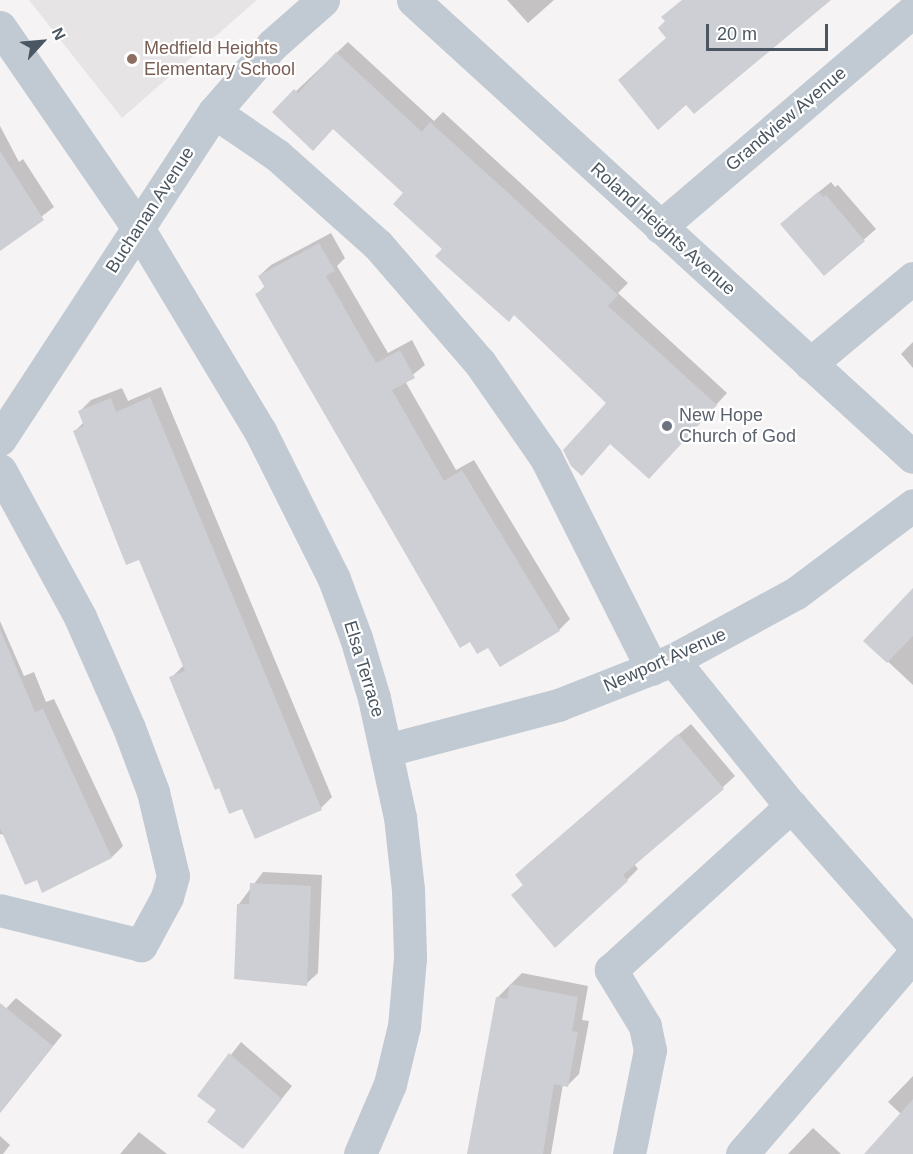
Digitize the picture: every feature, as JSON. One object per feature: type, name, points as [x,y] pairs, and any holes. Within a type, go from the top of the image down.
[{"type":"street","name":"Buchanan Avenue","points":[[0,439],[214,112],[272,45],[323,0]]},
{"type":"street","name":"Roland Heights Avenue","points":[[413,0],[913,457]]},
{"type":"street","name":"Grandview Avenue","points":[[660,227],[913,11]]},
{"type":"street","points":[[0,27],[138,228]]},
{"type":"street","points":[[214,112],[277,155],[378,246],[480,363],[546,458],[663,665],[913,944]]},
{"type":"street","name":"Elsa Terrace","points":[[138,228],[298,503],[356,638],[387,750],[408,889],[410,958],[404,1026],[390,1084],[360,1154]]},
{"type":"street","points":[[810,364],[913,278]]},
{"type":"street","points":[[0,470],[75,607],[129,728],[153,792],[173,876],[167,897],[141,945],[0,910]]},
{"type":"street","name":"Newport Avenue","points":[[387,750],[516,718],[663,665],[796,593],[913,505]]},
{"type":"street","points":[[629,1154],[650,1050],[645,1026],[611,970],[791,806]]},
{"type":"street","points":[[742,1154],[913,955]]},
{"type":"shaded area","name":"Medfield Heights Elementary School","points":[[29,0],[257,0],[122,118]]},
{"type":"building","points":[[682,0],[831,0],[694,114],[686,105],[658,130],[618,80],[666,38],[658,28],[665,21],[661,17]]},
{"type":"building","points":[[336,52],[422,132],[430,122],[516,200],[618,295],[608,306],[717,405],[649,479],[610,444],[582,476],[571,466],[563,450],[606,403],[514,315],[509,322],[435,256],[442,249],[393,204],[403,193],[333,129],[313,151],[272,112],[294,89],[298,93]]},
{"type":"building","points":[[0,151],[44,220],[0,251]]},
{"type":"building","points":[[818,192],[823,197],[826,195],[865,241],[824,276],[780,224]]},
{"type":"building","points":[[319,243],[335,271],[326,276],[376,363],[400,350],[415,378],[392,390],[444,481],[462,470],[560,631],[500,667],[488,648],[477,654],[470,642],[460,648],[255,294],[265,288],[258,276]]},
{"type":"building","points":[[150,397],[322,810],[255,839],[242,809],[229,814],[219,788],[215,790],[169,677],[185,671],[139,560],[126,565],[73,431],[84,426],[78,411],[111,398],[116,412]]},
{"type":"building","points":[[913,588],[913,636],[887,663],[863,641]]},
{"type":"building","points":[[0,629],[35,712],[43,709],[112,858],[42,893],[37,880],[25,885],[0,828]]},
{"type":"building","points":[[678,734],[724,789],[623,875],[628,881],[555,948],[511,895],[523,885],[515,875]]},
{"type":"building","points":[[250,883],[311,886],[307,986],[234,979],[237,904],[249,904]]},
{"type":"building","points":[[510,984],[578,997],[572,1031],[578,1032],[568,1087],[554,1084],[543,1154],[467,1154],[496,997],[507,999]]},
{"type":"building","points":[[0,1003],[53,1046],[0,1112]]},
{"type":"building","points":[[229,1053],[282,1099],[243,1149],[207,1122],[216,1110],[197,1096]]},
{"type":"building","points":[[913,1099],[913,1154],[864,1154]]},
{"type":"place","name":"Medfield Heights Elementary School","points":[[132,59]]},
{"type":"place","name":"New Hope Church of God","points":[[667,426]]}]
